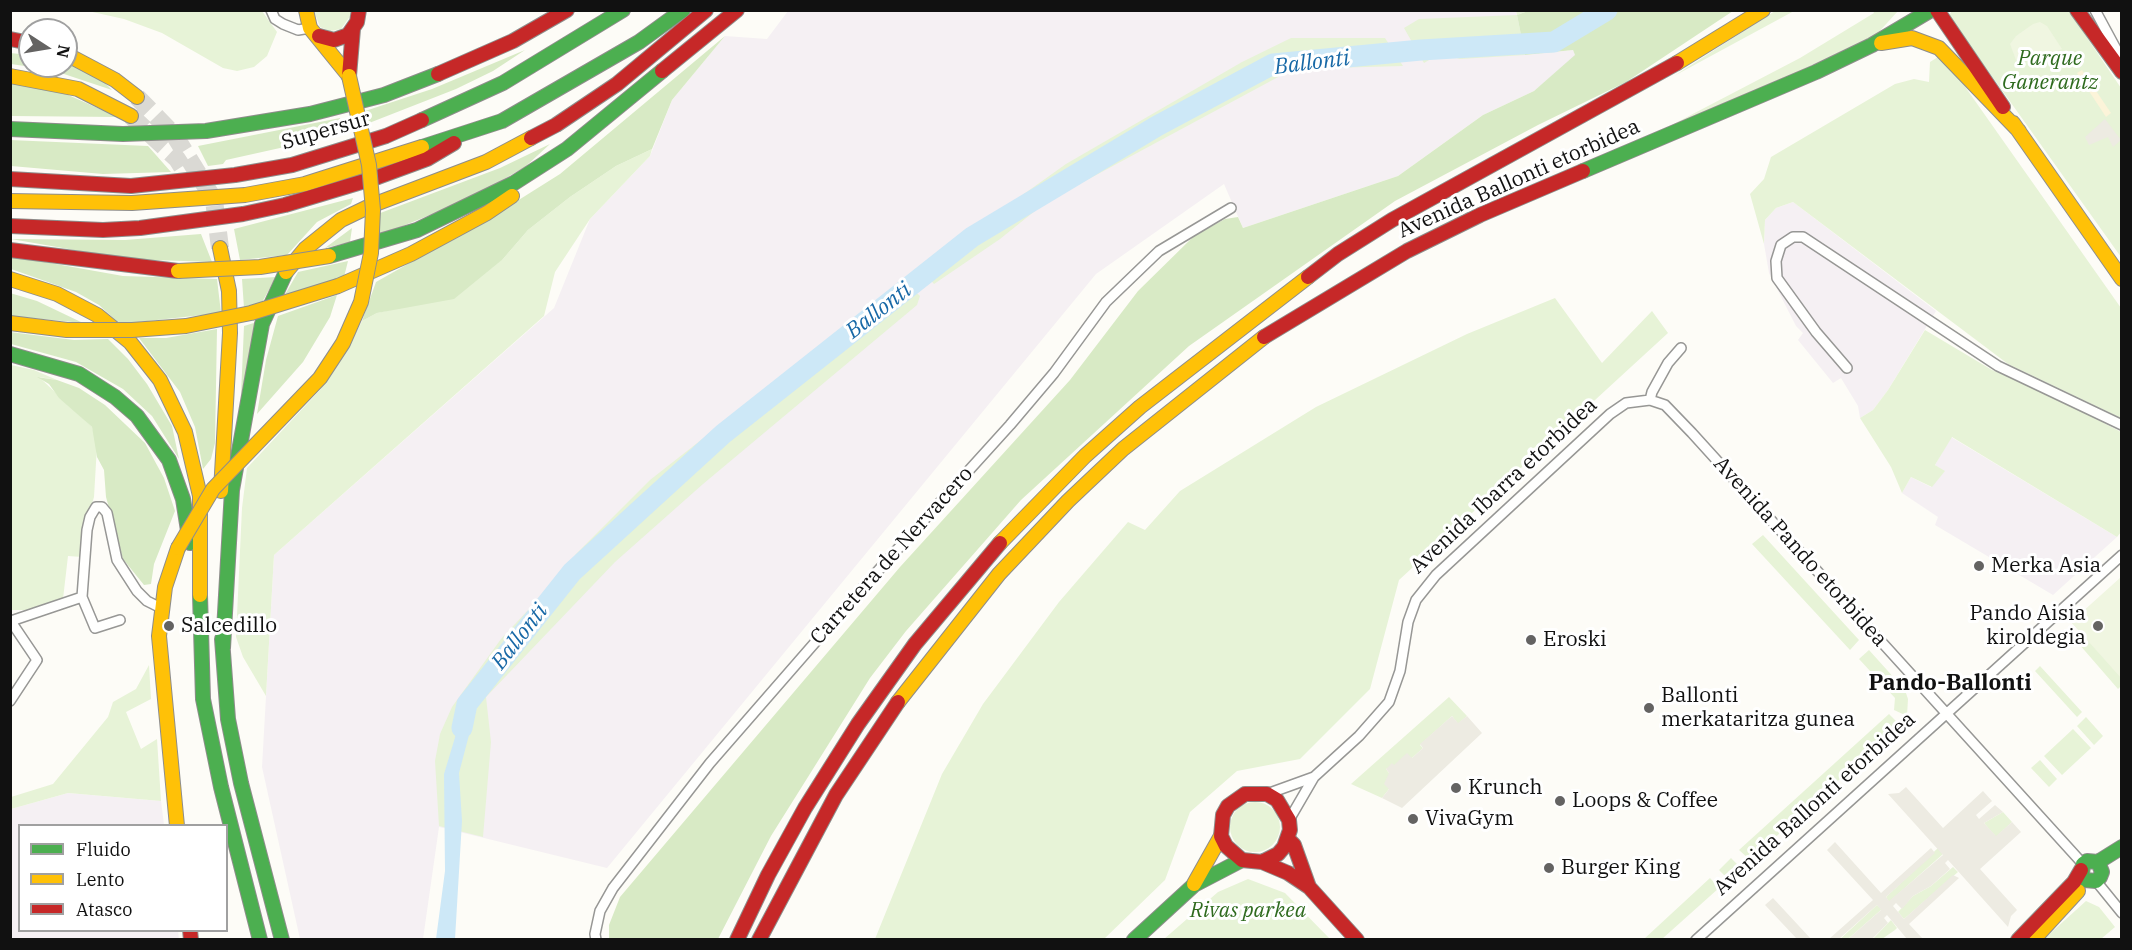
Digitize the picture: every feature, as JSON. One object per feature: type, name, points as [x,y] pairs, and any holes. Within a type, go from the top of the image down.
[{"type":"main road","points":[[306,10],[314,32],[349,76]]},
{"type":"main road","points":[[177,824],[160,670],[161,608],[165,586],[178,548],[196,513],[241,457],[320,378],[343,343],[361,303],[371,253],[373,210],[369,165],[349,76],[353,29],[358,10]]},
{"type":"main road","points":[[10,129],[123,135],[206,130],[310,114],[384,95],[457,67],[567,10]]},
{"type":"main road","name":"Supersur","points":[[10,179],[130,186],[235,175],[292,165],[386,136],[492,88],[623,10]]},
{"type":"main road","points":[[10,226],[103,230],[140,228],[243,214],[295,202],[378,177],[427,159],[474,132],[502,121],[551,95],[639,42],[683,10]]},
{"type":"main road","points":[[222,648],[232,490],[262,324],[284,276],[313,242],[341,220],[486,162],[556,125],[617,84],[706,10]]},
{"type":"main road","points":[[10,250],[107,264],[178,271],[260,267],[329,256],[375,244],[451,215],[514,183],[567,149],[737,10]]},
{"type":"main road","points":[[1712,41],[1750,10]]},
{"type":"main road","name":"Avenida Ballonti etorbidea","points":[[736,939],[805,808],[887,681],[952,597],[1005,537],[1085,456],[1140,407],[1338,254],[1392,220],[1588,114],[1763,10]]},
{"type":"main road","name":"Avenida Ballonti etorbidea","points":[[759,939],[836,795],[904,693],[956,626],[999,574],[1068,501],[1123,449],[1203,383],[1268,335],[1407,251],[1480,215],[1744,104],[1872,45],[1930,10]]},
{"type":"main road","points":[[1937,10],[2121,279]]},
{"type":"main road","points":[[2077,10],[2121,72]]},
{"type":"main road","points":[[314,32],[326,39],[341,38],[353,29]]},
{"type":"main road","points":[[1872,45],[1912,38],[1939,48],[2019,131]]},
{"type":"main road","points":[[78,60],[115,80],[137,97]]},
{"type":"main road","points":[[10,76],[54,82],[78,89],[131,116]]},
{"type":"main road","name":"Supersur","points":[[10,201],[132,203],[244,195],[305,184],[422,145],[474,132]]},
{"type":"main road","points":[[10,323],[67,330],[132,330],[186,326],[251,314],[338,286],[411,254],[487,213],[557,165],[567,149]]},
{"type":"main road","points":[[220,248],[229,291],[230,333],[217,553],[228,719],[241,783],[282,939]]},
{"type":"main road","points":[[10,279],[57,294],[97,315],[130,342],[174,405],[185,432],[200,496],[200,631],[203,699],[211,744],[260,939]]},
{"type":"main road","points":[[10,354],[79,374],[115,397],[155,437],[169,460],[183,499],[192,551],[194,597],[200,631]]},
{"type":"main road","points":[[1194,885],[1221,836],[1223,815],[1236,799],[1256,793],[1267,794],[1285,809],[1289,820],[1288,839],[1278,854],[1262,862]]},
{"type":"main road","points":[[1221,836],[1233,854],[1242,860],[1262,862],[1288,873],[1309,887],[1357,939]]},
{"type":"main road","points":[[1288,839],[1294,845],[1309,887]]},
{"type":"main road","points":[[2018,939],[2090,865],[2120,848]]},
{"type":"main road","points":[[1134,939],[1194,885],[1242,860]]},
{"type":"main road","points":[[2090,865],[2085,880],[2094,881]]},
{"type":"main road","points":[[2032,939],[2080,889],[2094,881]]},
{"type":"street","points":[[281,10],[271,11],[275,20],[298,30],[314,32]]},
{"type":"street","points":[[2095,10],[2121,60]]},
{"type":"street","name":"Carretera de Nervacero","points":[[596,939],[600,911],[614,888],[710,763],[1054,374],[1106,302],[1159,251],[1231,208]]},
{"type":"street","points":[[1847,369],[1816,332],[1777,278],[1776,261],[1781,245],[1793,237],[1803,237],[1998,366],[2121,425]]},
{"type":"street","points":[[1650,400],[1668,363],[1681,348]]},
{"type":"street","name":"Avenida Pando etorbidea","points":[[1650,400],[1665,405],[1672,412],[2066,844],[2090,865]]},
{"type":"street","name":"Avenida Ibarra etorbidea","points":[[1314,777],[1359,736],[1389,702],[1400,671],[1408,622],[1424,587],[1610,414],[1626,403],[1650,400]]},
{"type":"street","points":[[120,620],[95,628],[82,597],[87,530],[92,513],[99,507],[105,510],[110,519],[117,560],[137,591],[147,601],[161,608]]},
{"type":"street","name":"Avenida Ballonti etorbidea","points":[[1696,939],[2121,555]]},
{"type":"street","points":[[10,701],[37,660],[11,620],[82,597]]},
{"type":"street","points":[[1267,794],[1314,777]]},
{"type":"street","points":[[1289,820],[1314,777]]},
{"type":"street","points":[[2094,881],[2121,913]]},
{"type":"shaded area","points":[[788,11],[1516,11],[1525,55],[1573,50],[1576,56],[1534,91],[1483,115],[1398,176],[1243,228],[1224,184],[1096,274],[607,868],[439,827],[423,939],[300,939],[262,767],[274,555],[554,308],[590,219],[650,156],[672,100],[725,36],[767,39]]},
{"type":"shaded area","points":[[2105,119],[2121,140],[2113,147],[2108,137],[2089,145],[2085,137]]},
{"type":"shaded area","points":[[1793,202],[1936,311],[1888,390],[1873,410],[1860,418],[1858,406],[1841,378],[1833,383],[1798,340],[1803,333],[1796,326],[1769,273],[1764,244],[1765,220],[1776,208]]},
{"type":"shaded area","points":[[1951,437],[2117,537],[2053,595],[1935,525],[1938,517],[1902,493],[1911,477],[1931,487],[1944,471],[1935,465]]},
{"type":"shaded area","points":[[1452,716],[1458,723],[1467,716],[1482,733],[1402,808],[1382,798],[1389,789],[1384,784],[1389,773],[1386,769],[1407,753],[1412,758],[1423,748],[1420,744]]},
{"type":"shaded area","points":[[1906,787],[1943,828],[1983,791],[1992,801],[1976,815],[1979,819],[1995,805],[2003,812],[1984,823],[1996,836],[2012,822],[2021,832],[1980,869],[2017,910],[2011,916],[2008,927],[1948,860],[1945,863],[1950,869],[1931,886],[1913,896],[1902,909],[1896,903],[1893,906],[1904,919],[1953,875],[1959,878],[1909,924],[1923,939],[1907,939],[1887,915],[1884,918],[1888,923],[1872,939],[1848,939],[1881,910],[1877,905],[1839,939],[1829,939],[1873,900],[1827,850],[1835,842],[1881,893],[1931,848],[1935,853],[1886,897],[1889,901],[1943,855],[1888,794],[1899,793]]},
{"type":"shaded area","points":[[68,793],[161,801],[164,824],[18,824],[18,932],[178,932],[179,939],[11,940],[11,809]]},
{"type":"shaded area","points":[[1773,898],[1811,939],[1797,939],[1765,905]]},
{"type":"green space","name":"Parque Ganerantz","points":[[1952,10],[2069,11],[2121,88],[2121,257],[1949,16]]},
{"type":"green space","points":[[88,11],[262,11],[277,32],[267,56],[254,67],[237,71],[223,68],[162,33],[124,19]]},
{"type":"green space","points":[[314,11],[350,11],[351,15],[341,29],[330,31],[320,27]]},
{"type":"green space","points":[[1516,11],[1528,11],[1517,15]]},
{"type":"green space","points":[[1528,11],[1733,11],[1626,82],[1538,125],[1395,201],[1189,346],[1021,500],[906,631],[870,678],[771,836],[718,939],[609,939],[609,925],[620,897],[900,567],[1070,380],[1138,291],[1194,236],[1225,219],[1238,217],[1243,228],[1398,176],[1483,115],[1534,91],[1575,55],[1573,50],[1525,55],[1517,15]]},
{"type":"green space","points":[[1775,11],[1794,11],[1674,76]]},
{"type":"green space","points":[[1873,11],[1898,11],[1877,34],[1784,79],[1664,129],[1800,58],[1874,13]]},
{"type":"green space","points":[[1517,15],[1525,55],[1460,59],[1441,53],[1424,63],[1404,28],[1419,19]]},
{"type":"green space","points":[[2040,22],[2047,26],[2062,49],[2029,61],[2016,60],[2010,44],[2016,36]]},
{"type":"green space","points":[[725,36],[672,100],[652,149],[616,166],[570,197],[528,230],[503,259],[454,299],[377,313],[362,321],[376,282],[498,213],[560,174]]},
{"type":"green space","points":[[1291,38],[1385,38],[1403,66],[1293,69],[1046,202],[1000,239],[934,284],[920,268],[1066,164],[1242,62]]},
{"type":"green space","points":[[525,50],[493,71],[456,89],[364,125],[362,112],[432,89]]},
{"type":"green space","points":[[10,53],[18,54],[18,65],[11,64]]},
{"type":"green space","points":[[1938,57],[1961,81],[2121,308],[2121,418],[2008,364],[1793,202],[1776,208],[1765,220],[1764,244],[1750,194],[1764,179],[1771,157],[1895,84],[1914,79],[1929,82],[1930,62]]},
{"type":"green space","points":[[78,68],[104,82],[112,90],[76,78],[78,78]]},
{"type":"green space","points":[[10,83],[66,94],[118,117],[11,116]]},
{"type":"green space","points":[[340,118],[343,134],[226,160],[223,164],[208,166],[198,146]]},
{"type":"green space","points":[[10,140],[148,146],[171,172],[103,174],[11,166]]},
{"type":"green space","points":[[550,144],[525,167],[469,199],[376,237],[375,215],[500,168]]},
{"type":"green space","points":[[652,149],[650,156],[590,219],[555,272],[544,316],[274,555],[266,696],[243,657],[236,637],[242,508],[247,468],[320,390],[347,350],[362,321],[377,313],[404,307],[503,259],[528,230],[570,197],[616,166]]},
{"type":"green space","points":[[353,198],[351,204],[317,222],[287,255],[240,260],[234,229]]},
{"type":"green space","points":[[352,228],[350,242],[325,248]]},
{"type":"green space","points":[[201,234],[212,262],[126,259],[11,239],[125,240]]},
{"type":"green space","points":[[11,256],[123,276],[217,279],[221,313],[120,324],[99,305],[76,292],[11,269]]},
{"type":"green space","points":[[348,261],[344,277],[283,298],[298,272]]},
{"type":"green space","points":[[276,277],[260,306],[244,308],[242,279]]},
{"type":"green space","points":[[904,281],[920,296],[917,305],[703,484],[615,562],[486,697],[491,742],[483,837],[439,826],[435,761],[440,734],[452,707],[501,639],[573,562],[575,555],[650,480]]},
{"type":"green space","points":[[10,293],[37,301],[83,323],[11,316]]},
{"type":"green space","points":[[337,295],[330,317],[303,362],[257,414],[266,360],[278,316]]},
{"type":"green space","points":[[1555,298],[1602,363],[1652,311],[1668,333],[1399,580],[1370,689],[1300,759],[1237,771],[1190,812],[1165,880],[1104,939],[875,939],[942,774],[983,704],[1059,602],[1128,522],[1145,530],[1180,491],[1316,407],[1467,334]]},
{"type":"green space","points":[[257,322],[241,395],[244,326]]},
{"type":"green space","points":[[217,329],[215,443],[211,459],[203,469],[195,427],[180,392],[139,338],[166,338]]},
{"type":"green space","points":[[1925,330],[1992,370],[2039,389],[2121,432],[2121,532],[2117,537],[1952,437],[1935,465],[1945,471],[1932,487],[1911,477],[1902,493],[1891,467],[1860,418],[1873,410],[1888,390]]},
{"type":"green space","points":[[10,332],[74,340],[108,339],[128,359],[147,384],[172,426],[179,459],[152,416],[123,389],[76,362],[11,344]]},
{"type":"green space","points":[[11,365],[34,370],[57,380],[39,377],[92,427],[97,446],[94,497],[84,530],[82,557],[68,556],[63,599],[28,610],[11,610]]},
{"type":"green space","points":[[37,377],[57,380],[79,388],[105,405],[145,443],[164,478],[175,511],[154,564],[151,584],[144,585],[123,559],[106,497],[104,470],[97,457],[92,427],[59,398],[49,384]]},
{"type":"green space","points":[[1763,535],[1859,640],[1850,650],[1752,544]]},
{"type":"green space","name":"Pando Aisia kiroldegia","points":[[2121,577],[2121,678],[2071,622]]},
{"type":"green space","points":[[2071,622],[2121,662],[2121,686],[2118,689],[2072,636],[2079,630]]},
{"type":"green space","points":[[1869,650],[1905,690],[1908,699],[1907,716],[1894,710],[1895,698],[1859,659]]},
{"type":"green space","points":[[149,665],[151,699],[126,712],[141,749],[157,739],[161,801],[68,793],[11,809],[11,797],[53,784],[108,717],[113,702],[136,689]]},
{"type":"green space","points":[[2040,666],[2082,712],[2077,717],[2035,671]]},
{"type":"green space","points":[[1449,697],[1467,716],[1458,724],[1452,716],[1420,745],[1423,748],[1412,758],[1386,769],[1389,773],[1389,789],[1382,798],[1351,784]]},
{"type":"green space","points":[[1889,714],[1900,725],[1750,860],[1739,850]]},
{"type":"green space","points":[[2086,717],[2103,736],[2094,745],[2077,726]]},
{"type":"green space","points":[[2073,729],[2091,748],[2062,775],[2044,756]]},
{"type":"green space","points":[[2040,760],[2057,779],[2049,787],[2031,768]]},
{"type":"green space","points":[[1255,802],[1273,809],[1280,827],[1273,845],[1255,852],[1237,845],[1230,827],[1237,809]]},
{"type":"green space","points":[[2003,812],[2012,822],[1996,837],[1984,823]]},
{"type":"green space","points":[[1938,848],[1943,854],[1889,902],[1886,897]]},
{"type":"green space","points":[[1731,858],[1741,868],[1729,880],[1719,870]]},
{"type":"green space","points":[[1953,867],[1958,872],[1904,919],[1898,912],[1913,896],[1931,886]]},
{"type":"green space","points":[[1710,878],[1719,888],[1662,939],[1644,939]]},
{"type":"green space","name":"Rivas parkea","points":[[1248,879],[1285,893],[1330,939],[1164,939],[1218,892]]},
{"type":"green space","points":[[2086,901],[2099,907],[2115,927],[2101,939],[2044,939]]},
{"type":"green space","points":[[1877,905],[1882,909],[1848,939],[1839,940]]},
{"type":"green space","points":[[1891,920],[1897,928],[1882,939],[1872,940]]},
{"type":"sand","points":[[2082,70],[2111,113],[2106,117],[2077,73]]},
{"type":"water","points":[[472,698],[469,735],[459,773],[462,821],[455,939],[436,939],[445,871],[444,774],[460,721]]},
{"type":"waterway","name":"Ballonti","points":[[462,728],[467,704],[572,572],[723,434],[972,237],[1157,126],[1273,64],[1421,50],[1554,42],[1607,10]]},
{"type":"tunnel","points":[[137,97],[175,136],[214,200],[220,248]]},
{"type":"tunnel","points":[[131,116],[177,159],[186,173]]},
{"type":"traffic: fast","points":[[422,120],[503,83],[623,10]]},
{"type":"traffic: fast","points":[[422,147],[502,121],[639,42],[683,10]]},
{"type":"traffic: fast","points":[[1583,171],[1816,72],[1872,45],[1931,10]]},
{"type":"traffic: fast","points":[[329,256],[417,230],[514,183],[567,149],[662,71]]},
{"type":"traffic: fast","points":[[10,129],[123,134],[206,131],[310,114],[384,95],[438,74]]},
{"type":"traffic: fast","points":[[223,648],[232,490],[262,324],[286,272]]},
{"type":"traffic: fast","points":[[10,354],[79,374],[115,397],[137,416],[169,460],[183,499],[190,543]]},
{"type":"traffic: fast","points":[[200,595],[203,699],[221,787],[260,940]]},
{"type":"traffic: fast","points":[[222,639],[228,719],[241,783],[282,940]]},
{"type":"traffic: fast","points":[[2098,862],[2102,872],[2100,877],[2096,881],[2085,880],[2082,875],[2083,864],[2087,861],[2098,862],[2122,847]]},
{"type":"traffic: fast","points":[[1134,940],[1194,885],[1242,860]]},
{"type":"traffic: slow","points":[[306,10],[310,28],[349,76]]},
{"type":"traffic: slow","points":[[1677,63],[1763,10]]},
{"type":"traffic: slow","points":[[1881,43],[1912,38],[1939,48],[2019,131]]},
{"type":"traffic: slow","points":[[78,60],[115,80],[137,97]]},
{"type":"traffic: slow","points":[[10,76],[78,89],[131,116]]},
{"type":"traffic: slow","points":[[178,548],[213,489],[320,378],[343,343],[361,302],[371,253],[373,210],[369,165],[349,76]]},
{"type":"traffic: slow","points":[[2013,123],[2122,279]]},
{"type":"traffic: slow","points":[[286,272],[305,249],[341,220],[370,206],[486,162],[531,138]]},
{"type":"traffic: slow","points":[[10,201],[132,203],[245,195],[305,184],[422,147]]},
{"type":"traffic: slow","points":[[338,286],[411,254],[487,213],[512,196]]},
{"type":"traffic: slow","points":[[220,248],[229,291],[230,333],[221,491]]},
{"type":"traffic: slow","points":[[178,271],[260,267],[329,256]]},
{"type":"traffic: slow","points":[[1000,543],[1085,456],[1140,407],[1308,277]]},
{"type":"traffic: slow","points":[[10,279],[57,294],[97,315],[130,342],[160,380],[185,432],[200,496],[200,595]]},
{"type":"traffic: slow","points":[[67,330],[132,330],[186,326],[251,313],[338,286]]},
{"type":"traffic: slow","points":[[10,323],[67,330]]},
{"type":"traffic: slow","points":[[898,702],[999,574],[1068,501],[1123,449],[1264,337]]},
{"type":"traffic: slow","points":[[177,824],[159,636],[165,587],[178,548]]},
{"type":"traffic: slow","points":[[1194,884],[1221,836]]},
{"type":"traffic: slow","points":[[2033,940],[2078,891]]},
{"type":"traffic: jam","points":[[319,36],[334,40],[348,35],[357,22],[359,10]]},
{"type":"traffic: jam","points":[[438,74],[513,41],[567,10]]},
{"type":"traffic: jam","points":[[531,138],[556,125],[617,84],[706,10]]},
{"type":"traffic: jam","points":[[662,71],[737,10]]},
{"type":"traffic: jam","points":[[1937,10],[2003,107]]},
{"type":"traffic: jam","points":[[2077,10],[2122,72]]},
{"type":"traffic: jam","points":[[349,76],[353,29]]},
{"type":"traffic: jam","points":[[10,39],[18,41]]},
{"type":"traffic: jam","points":[[1308,277],[1338,254],[1392,220],[1677,63]]},
{"type":"traffic: jam","points":[[10,179],[131,186],[235,175],[292,165],[386,136],[422,120]]},
{"type":"traffic: jam","points":[[10,226],[103,230],[140,228],[243,214],[285,205],[378,177],[427,159],[454,143]]},
{"type":"traffic: jam","points":[[1264,337],[1407,251],[1480,215],[1583,171]]},
{"type":"traffic: jam","points":[[10,250],[178,271]]},
{"type":"traffic: jam","points":[[737,940],[768,875],[805,808],[858,724],[915,644],[1000,543]]},
{"type":"traffic: jam","points":[[759,940],[836,795],[898,702]]},
{"type":"traffic: jam","points":[[1262,862],[1278,854],[1284,847],[1290,830],[1289,820],[1277,800],[1267,794],[1245,794],[1228,806],[1223,815],[1221,836],[1226,846],[1242,860],[1262,862],[1288,873],[1309,887],[1357,940]]},
{"type":"traffic: jam","points":[[1288,839],[1294,845],[1309,887]]},
{"type":"traffic: jam","points":[[2018,940],[2074,882],[2081,870]]},
{"type":"traffic: jam","points":[[190,932],[191,940]]},
{"type":"place","name":"Merka Asia","points":[[1979,566]]},
{"type":"place","name":"Salcedillo","points":[[169,626]]},
{"type":"place","name":"Pando Aisia kiroldegia","points":[[2098,626]]},
{"type":"place","name":"Eroski","points":[[1531,640]]},
{"type":"place","name":"Ballonti merkataritza gunea","points":[[1649,708]]},
{"type":"place","name":"Krunch","points":[[1456,788]]},
{"type":"place","name":"Loops & Coffee","points":[[1560,801]]},
{"type":"place","name":"VivaGym","points":[[1413,819]]},
{"type":"place","name":"Burger King","points":[[1549,868]]},
{"type":"district","name":"Pando-Ballonti","points":[[1950,684]]}]
